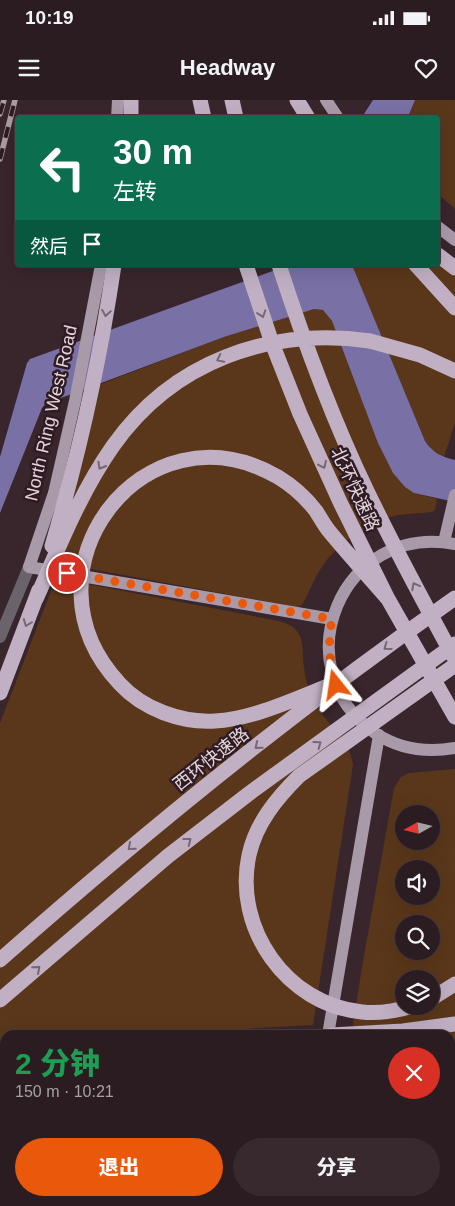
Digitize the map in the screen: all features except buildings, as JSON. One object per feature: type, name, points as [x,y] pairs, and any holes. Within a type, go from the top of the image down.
[{"type":"highway","points":[[130,115],[131,100]]},
{"type":"highway","points":[[200,100],[203,115]]},
{"type":"highway","points":[[232,100],[235,115]]},
{"type":"highway","points":[[297,100],[306,115]]},
{"type":"highway","points":[[440,257],[455,268]]},
{"type":"highway","points":[[36,599],[83,432],[103,334],[114,267]]},
{"type":"highway","name":"北环快速路","points":[[246,267],[272,343],[300,414],[340,502],[388,599],[454,717]]},
{"type":"highway","name":"北环快速路","points":[[280,267],[300,331],[362,480],[414,584],[455,659]]},
{"type":"highway","points":[[418,267],[455,308]]},
{"type":"highway","points":[[0,693],[36,599],[74,515],[112,447],[127,428],[155,401],[183,379],[226,356],[255,346],[285,340],[332,337],[385,344],[420,355],[455,372]]},
{"type":"highway","points":[[338,682],[250,715],[225,720],[198,721],[172,716],[135,698],[113,676],[100,658],[87,630],[82,611],[80,586],[83,563],[88,546],[98,525],[124,491],[136,481],[155,470],[173,463],[197,458],[238,462],[257,467],[274,475],[302,496],[388,599]]},
{"type":"highway","name":"西环快速路","points":[[0,960],[149,832],[338,682],[455,598]]},
{"type":"highway","points":[[0,1000],[168,856],[251,792],[455,644]]},
{"type":"highway","points":[[395,1009],[379,1012],[354,1011],[336,1006],[317,998],[288,978],[266,952],[254,929],[247,903],[247,867],[252,845],[262,822],[285,790],[299,776],[455,664]]},
{"type":"highway","points":[[440,993],[455,984]]},
{"type":"highway","points":[[411,1030],[455,1024]]},
{"type":"main road","points":[[117,115],[118,100]]},
{"type":"main road","points":[[326,100],[336,115]]},
{"type":"main road","points":[[440,229],[455,240]]},
{"type":"main road","name":"North Ring West Road","points":[[29,567],[54,493],[75,401],[101,267]]},
{"type":"main road","points":[[455,495],[452,509],[450,543],[417,542],[403,546],[375,558],[363,568],[348,585],[337,605],[332,619],[328,646],[336,685],[358,719],[379,735],[403,746],[437,750],[455,748]]},
{"type":"main road","points":[[29,567],[332,619]]},
{"type":"main road","points":[[331,1030],[379,735]]},
{"type":"street","points":[[0,637],[29,567]]},
{"type":"shaded area","points":[[373,100],[415,100],[409,115],[363,115]]},
{"type":"shaded area","points":[[415,100],[455,100],[455,209],[440,196],[440,115],[409,115]]},
{"type":"shaded area","points":[[440,265],[455,276],[455,423],[444,457],[433,451],[425,441],[353,267],[440,267]]},
{"type":"shaded area","points":[[283,267],[353,267],[425,441],[438,454],[455,460],[455,502],[414,493],[405,487],[393,473],[378,443],[332,321],[323,310],[314,309],[224,337],[47,402],[42,408],[0,513],[0,457],[27,363],[30,359]]},
{"type":"shaded area","points":[[314,309],[323,310],[332,321],[386,459],[414,493],[437,499],[435,510],[432,512],[394,516],[375,523],[355,535],[330,556],[302,605],[297,607],[58,563],[101,384],[224,337]]},
{"type":"shaded area","points":[[56,578],[279,621],[288,624],[296,630],[301,638],[305,675],[311,694],[322,714],[347,746],[353,765],[313,1025],[237,1030],[0,1030],[0,723]]},
{"type":"shaded area","points":[[455,769],[455,1030],[354,1030],[353,1025],[394,788],[401,777],[409,773]]},
{"type":"railway","points":[[0,114],[4,100]]},
{"type":"railway","points":[[0,159],[15,100]]},
{"type":"route","points":[[67,573],[332,619],[328,646],[329,659],[336,685]]}]
